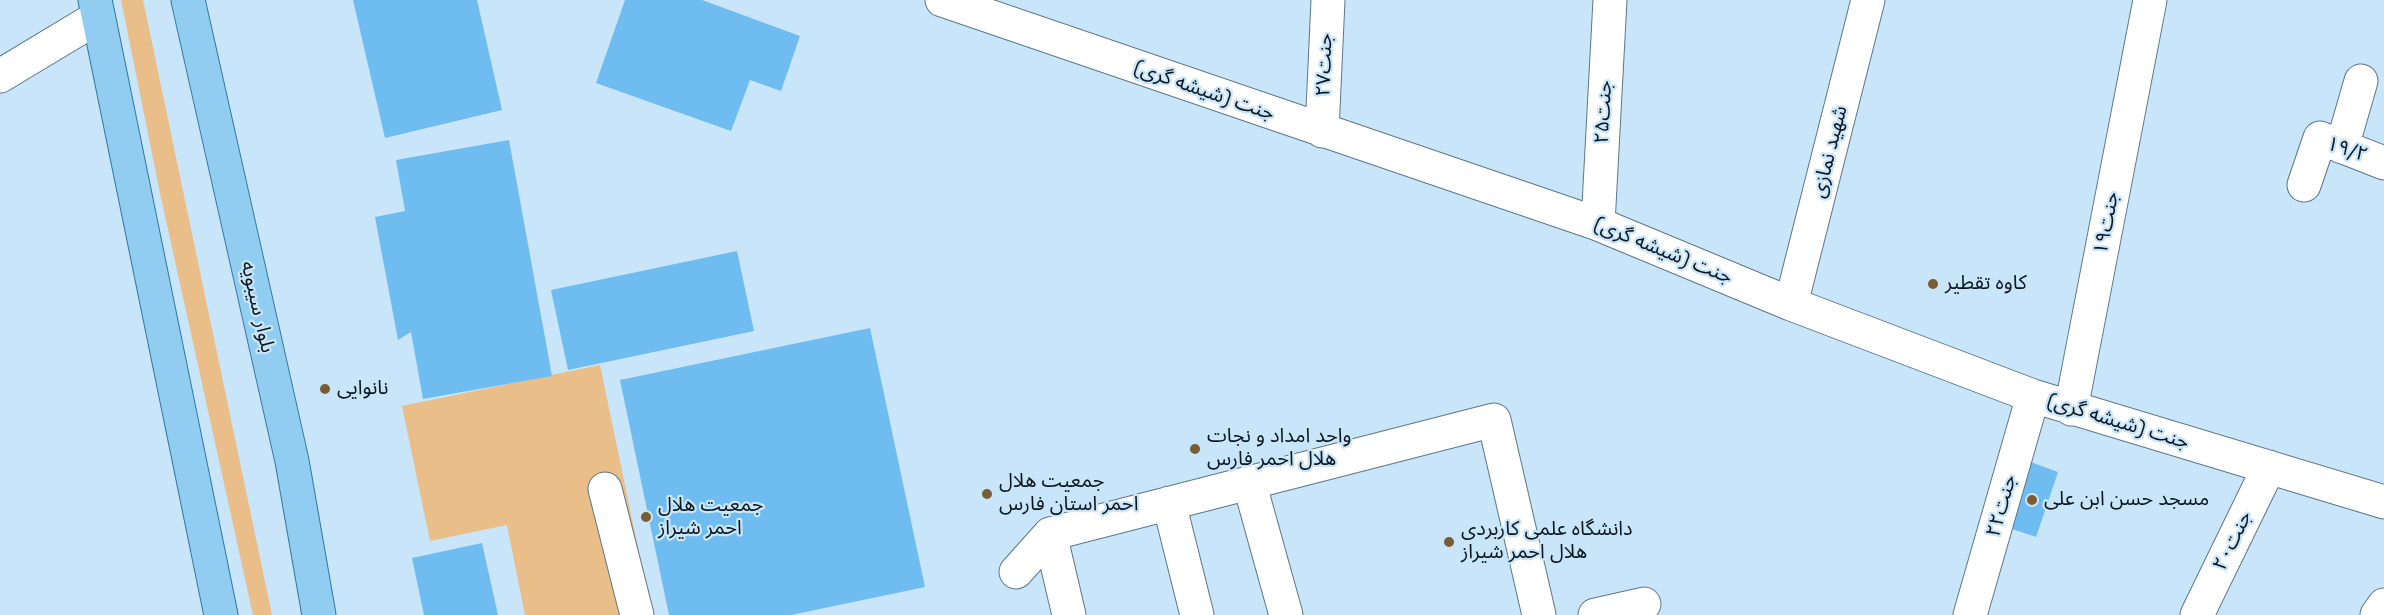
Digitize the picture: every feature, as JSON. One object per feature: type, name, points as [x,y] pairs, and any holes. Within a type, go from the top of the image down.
[{"type":"main road","name":"بلوار سیبویه","points":[[188,0],[292,461],[319,615]]},
{"type":"main road","points":[[97,8],[221,615]]},
{"type":"street","name":"جنت (شیشه گری)","points":[[942,0],[981,7],[1322,131],[1598,224],[1791,304],[2033,396],[2384,502]]},
{"type":"street","name":"جنت۲۷","points":[[1322,131],[1328,0]]},
{"type":"street","name":"جنت۲۵","points":[[1598,224],[1610,0]]},
{"type":"street","name":"شهید نمازی","points":[[1791,304],[1868,0]]},
{"type":"street","name":"جنت۱۹","points":[[2071,409],[2150,0]]},
{"type":"street","points":[[0,76],[97,8]]},
{"type":"street","points":[[2342,147],[2361,81]]},
{"type":"street","name":"۱۹/۲","points":[[2304,185],[2320,138],[2384,163]]},
{"type":"street","name":"جنت۲۲","points":[[1970,615],[2033,396]]},
{"type":"street","points":[[1016,572],[1050,534],[1494,420],[1539,615]]},
{"type":"street","name":"جنت۲۰","points":[[2197,615],[2269,467]]},
{"type":"street","points":[[1249,482],[1286,615]]},
{"type":"street","points":[[605,489],[637,615]]},
{"type":"street","points":[[1169,503],[1197,615]]},
{"type":"street","points":[[1050,534],[1068,615]]},
{"type":"street","points":[[1595,615],[1644,604]]},
{"type":"street","points":[[2377,615],[2384,604]]},
{"type":"shaded area","points":[[121,0],[143,0],[272,615],[253,615],[160,193]]},
{"type":"shaded area","points":[[600,365],[652,615],[525,615],[507,525],[430,541],[402,406]]},
{"type":"building","points":[[353,0],[477,0],[502,110],[385,138]]},
{"type":"building","points":[[625,0],[702,0],[800,36],[781,91],[750,80],[731,131],[596,83]]},
{"type":"building","points":[[509,140],[552,376],[423,399],[411,332],[398,340],[375,217],[405,211],[396,160]]},
{"type":"building","points":[[737,251],[754,331],[568,370],[551,290]]},
{"type":"building","points":[[870,328],[925,587],[791,615],[669,615],[620,380]]},
{"type":"building","name":"مسجد حسن ابن علی","points":[[2028,461],[2058,472],[2036,537],[2006,527]]},
{"type":"building","points":[[482,543],[498,615],[424,615],[412,558]]},
{"type":"place","name":"کاوه تقطیر","points":[[1933,284]]},
{"type":"place","name":"نانوایی","points":[[325,389]]},
{"type":"place","name":"واحد امداد و نجات هلال احمر فارس","points":[[1195,449]]},
{"type":"place","name":"جمعیت هلال احمر استان فارس","points":[[987,494]]},
{"type":"place","name":"مسجد حسن ابن علی","points":[[2032,500]]},
{"type":"place","name":"جمعیت هلال احمر شیراز","points":[[646,517]]},
{"type":"place","name":"دانشگاه علمی کاربردی هلال احمر شیراز","points":[[1449,542]]}]
